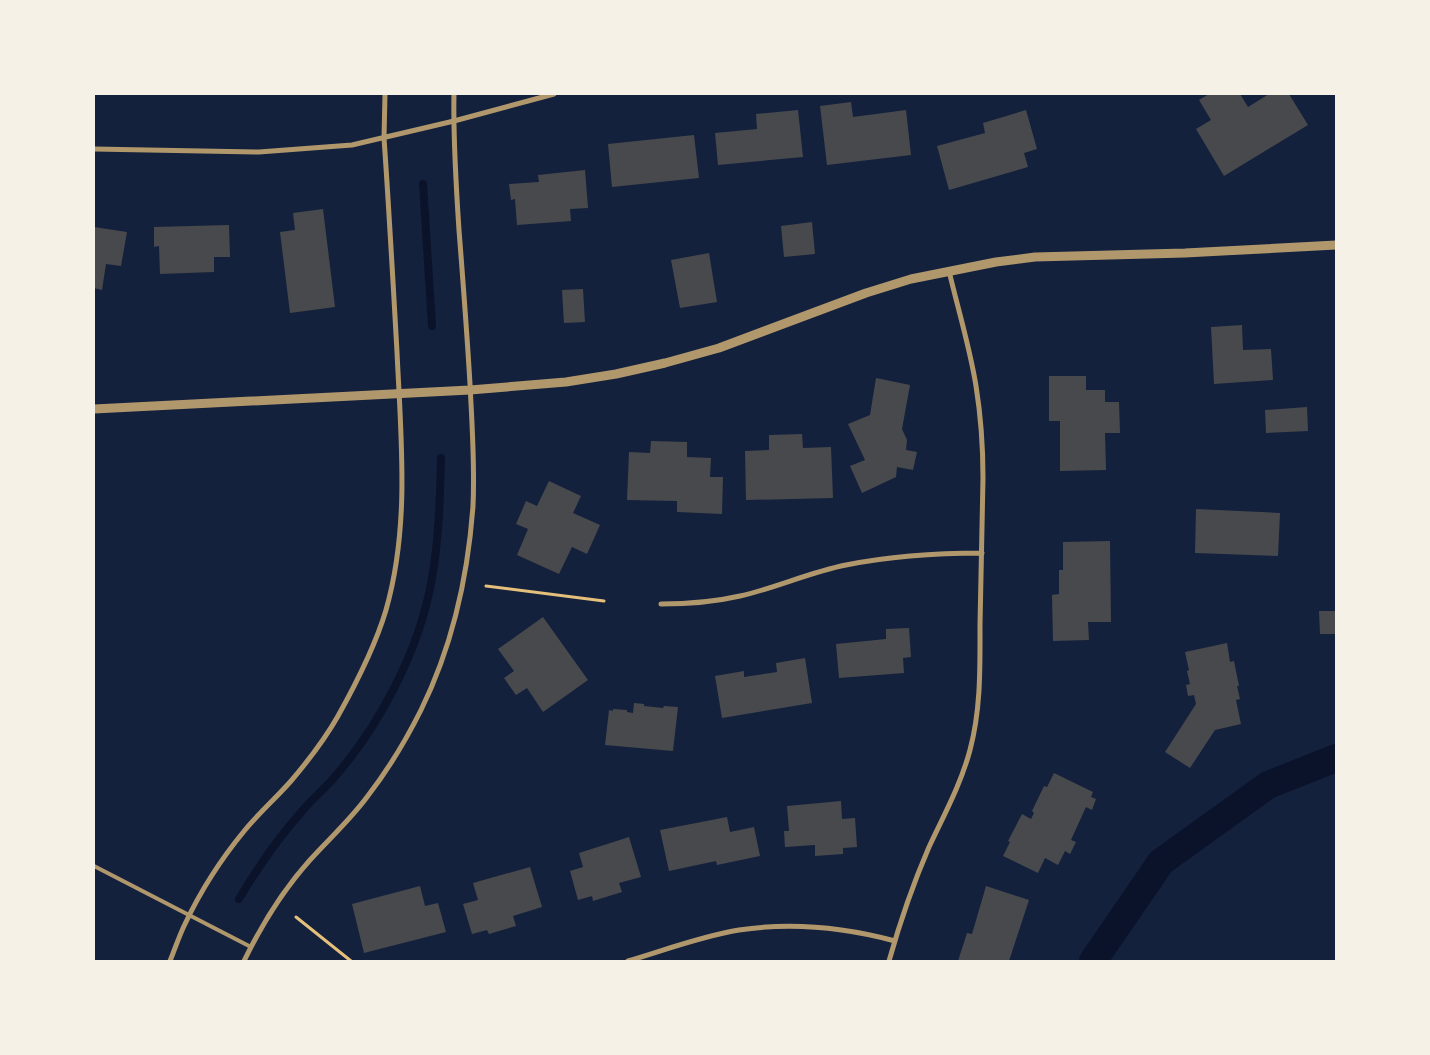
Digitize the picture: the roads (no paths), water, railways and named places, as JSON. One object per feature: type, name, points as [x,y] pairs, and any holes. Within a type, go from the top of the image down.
[{"type":"street","points":[[170,961],[204,887],[251,822],[290,781],[314,751],[336,718],[372,648],[386,610],[400,538],[403,475],[384,138],[385,94]]},
{"type":"street","points":[[244,961],[274,906],[311,859],[347,822],[367,797],[403,744],[418,716],[438,670],[462,586],[470,540],[474,470],[457,194],[454,94]]},
{"type":"street","points":[[94,149],[259,152],[352,144],[454,121],[554,94]]},
{"type":"street","points":[[94,409],[470,390],[566,382],[666,363],[719,348],[866,293],[949,270],[1035,257],[1185,253],[1336,245]]},
{"type":"street","points":[[890,961],[913,887],[929,847],[958,786],[970,749],[979,691],[984,478],[980,416],[971,363],[949,270]]},
{"type":"street","points":[[661,604],[694,604],[740,596],[844,565],[886,558],[927,554],[982,553]]},
{"type":"street","points":[[628,961],[737,930],[772,926],[822,927],[871,934],[895,941]]},
{"type":"lane","points":[[94,866],[251,947]]},
{"type":"waterway","points":[[423,184],[432,326]]},
{"type":"waterway","points":[[239,899],[261,864],[286,831],[306,806],[350,759],[382,711],[408,659],[418,632],[432,578],[438,533],[441,458]]},
{"type":"waterway","points":[[1093,961],[1161,862],[1268,785],[1336,758]]}]
